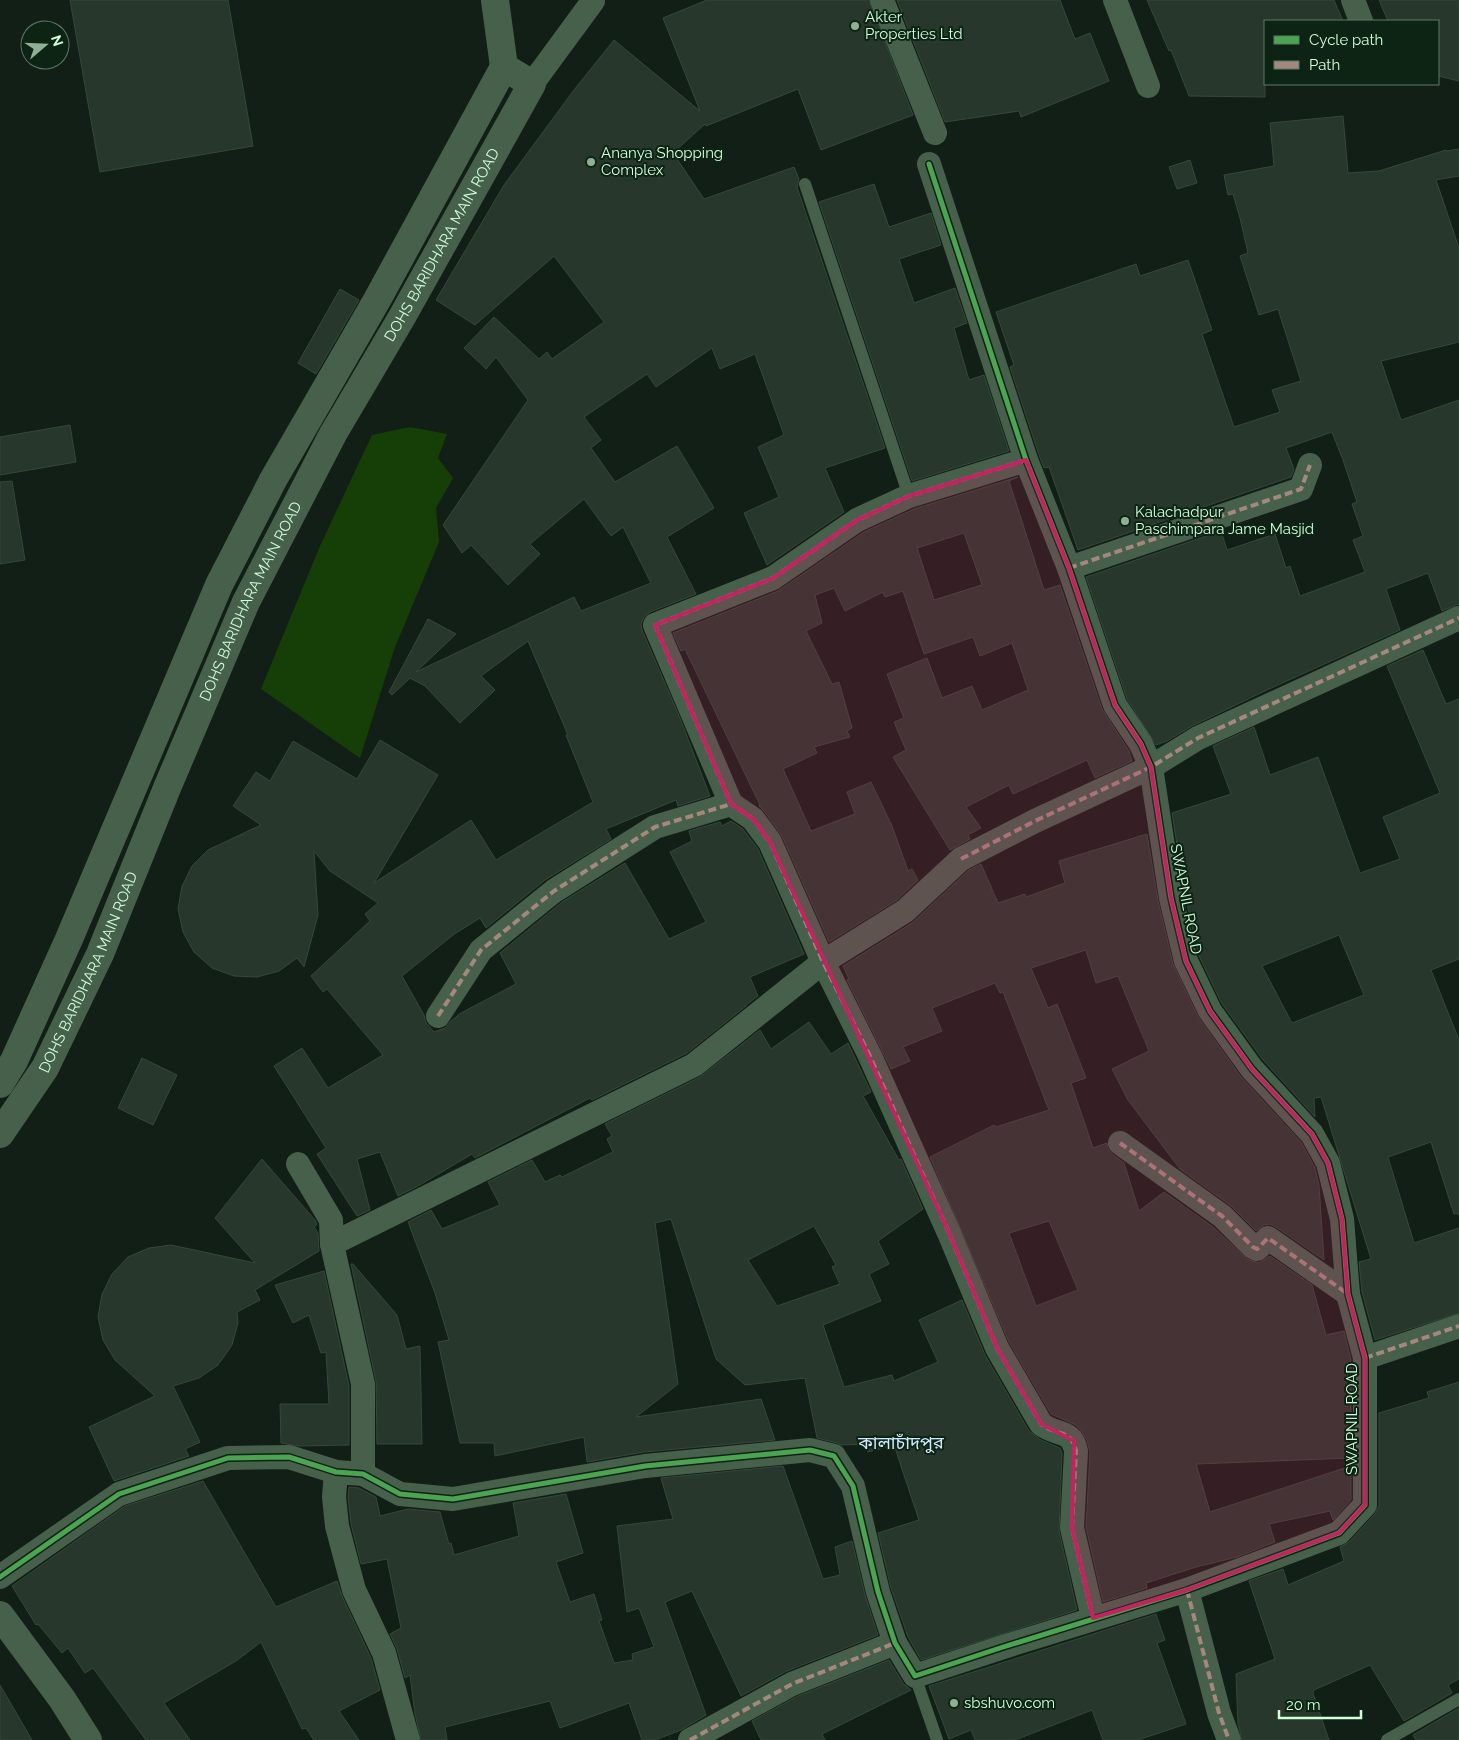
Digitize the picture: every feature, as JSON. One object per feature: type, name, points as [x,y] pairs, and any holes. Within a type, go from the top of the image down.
[{"type":"street","points":[[495,0],[504,67],[532,84],[594,0]]},
{"type":"street","points":[[882,0],[935,133]]},
{"type":"street","points":[[1115,0],[1148,86]]},
{"type":"street","points":[[1353,0],[1361,20]]},
{"type":"street","name":"DOHS BARIDHARA MAIN ROAD","points":[[0,1084],[14,1061],[69,939],[219,585],[273,480],[377,300],[504,67]]},
{"type":"street","name":"DOHS BARIDHARA MAIN ROAD","points":[[0,1134],[45,1068],[100,954],[167,788],[246,602],[334,434],[532,84]]},
{"type":"street","name":"SWAPNIL ROAD","points":[[915,1676],[1093,1618],[1187,1590],[1339,1533],[1365,1505],[1365,1358],[1348,1294],[1342,1219],[1328,1163],[1312,1134],[1252,1068],[1210,1011],[1186,961],[1171,898],[1151,767],[1141,744],[1115,705],[1069,568],[1026,460],[929,164]]},
{"type":"street","points":[[1026,460],[909,496],[857,520],[773,578],[655,626],[731,804],[753,819],[770,842],[823,962],[870,1056],[949,1233],[997,1348],[1040,1424],[1070,1437],[1074,1441],[1076,1451],[1072,1528],[1093,1618]]},
{"type":"street","points":[[1069,568],[1301,489],[1310,465]]},
{"type":"street","points":[[332,1244],[694,1065],[823,962],[905,911],[961,859],[1035,821],[1151,767],[1198,738],[1459,618]]},
{"type":"street","points":[[438,1016],[482,950],[554,891],[655,827],[731,804]]},
{"type":"street","points":[[1120,1143],[1222,1216],[1253,1247],[1257,1248],[1268,1238],[1348,1294]]},
{"type":"street","points":[[298,1164],[331,1220],[332,1244],[363,1384],[363,1474]]},
{"type":"street","points":[[1365,1358],[1459,1326]]},
{"type":"street","points":[[0,1577],[119,1494],[228,1458],[289,1457],[336,1472],[363,1474],[400,1494],[453,1499],[645,1466],[810,1450],[834,1456],[853,1486],[878,1592],[895,1643],[915,1676]]},
{"type":"street","points":[[336,1472],[334,1497],[337,1526],[354,1590],[384,1653],[408,1740]]},
{"type":"street","points":[[1187,1590],[1219,1713],[1229,1740]]},
{"type":"street","points":[[0,1615],[62,1699],[88,1740]]},
{"type":"street","points":[[690,1740],[792,1684],[895,1643]]},
{"type":"lane","points":[[805,184],[909,496]]},
{"type":"lane","points":[[915,1676],[937,1740]]},
{"type":"lane","points":[[1387,1740],[1459,1699]]},
{"type":"highlighted area","points":[[1026,460],[1069,568],[1115,705],[1141,744],[1151,767],[1171,898],[1186,961],[1210,1011],[1252,1069],[1312,1134],[1328,1163],[1342,1219],[1348,1294],[1365,1358],[1365,1505],[1339,1533],[1187,1590],[1093,1618],[1072,1528],[1074,1441],[1041,1424],[997,1348],[949,1233],[770,842],[753,819],[731,804],[655,625],[773,578],[857,520],[909,496]]},
{"type":"shaded area","points":[[410,427],[447,434],[438,458],[453,478],[436,508],[439,542],[395,647],[360,758],[261,689],[320,546],[372,435]]},
{"type":"building","points":[[70,0],[228,0],[253,146],[100,172]]},
{"type":"building","points":[[707,0],[869,0],[913,115],[821,150],[798,89],[706,126],[705,124],[673,153],[704,199],[794,167],[799,179],[797,187],[885,448],[825,468],[844,512],[767,565],[744,513],[779,497],[758,447],[784,435],[755,354],[720,369],[712,348],[656,387],[647,374],[584,417],[601,440],[591,448],[615,482],[677,446],[714,508],[667,537],[696,594],[650,612],[644,617],[641,624],[710,796],[678,806],[676,800],[606,829],[611,839],[545,880],[486,928],[480,918],[453,935],[402,976],[424,1015],[426,1023],[434,1032],[445,1028],[461,1013],[516,984],[500,953],[562,902],[625,863],[669,939],[706,922],[670,852],[692,841],[689,831],[720,822],[722,826],[731,821],[743,829],[758,849],[804,954],[750,977],[758,996],[687,1053],[592,1100],[590,1098],[475,1158],[472,1154],[398,1196],[380,1152],[357,1159],[370,1210],[357,1216],[317,1154],[326,1148],[274,1066],[302,1048],[328,1088],[383,1055],[327,989],[323,992],[311,976],[370,921],[365,914],[378,903],[330,871],[314,851],[318,915],[304,967],[297,958],[279,971],[257,977],[234,976],[212,968],[194,952],[183,932],[178,909],[182,886],[192,866],[208,850],[261,825],[233,806],[256,772],[270,781],[293,741],[357,779],[380,740],[438,775],[374,883],[471,820],[496,860],[593,802],[566,735],[568,735],[528,641],[481,676],[495,690],[460,723],[425,686],[410,678],[392,695],[389,692],[428,619],[456,634],[416,672],[574,597],[581,611],[651,583],[623,527],[611,536],[584,499],[530,544],[540,554],[508,585],[471,545],[462,553],[443,525],[528,400],[496,357],[486,369],[464,348],[494,317],[539,359],[547,352],[552,359],[604,322],[554,256],[475,325],[436,300],[504,185],[574,90],[614,40],[700,111],[663,18]]},
{"type":"building","points":[[897,0],[1060,0],[1075,39],[1090,33],[1109,81],[1021,117],[1019,111],[945,122]]},
{"type":"building","points":[[1147,0],[1334,0],[1343,20],[1264,20],[1265,97],[1189,96],[1171,50],[1169,51]]},
{"type":"building","points":[[1379,0],[1459,0],[1459,81],[1439,76],[1439,20],[1388,20]]},
{"type":"building","points":[[1343,116],[1348,173],[1379,171],[1446,150],[1459,149],[1459,176],[1436,180],[1459,248],[1459,342],[1381,361],[1401,420],[1459,400],[1459,604],[1442,611],[1428,573],[1386,589],[1400,630],[1269,689],[1156,745],[1127,699],[1086,577],[1221,531],[1227,550],[1275,534],[1286,568],[1290,566],[1300,596],[1365,572],[1353,540],[1363,536],[1352,504],[1357,502],[1343,460],[1332,432],[1286,448],[1294,469],[1291,477],[1078,550],[1049,467],[1044,468],[1039,455],[1010,367],[1014,365],[996,312],[1136,264],[1140,276],[1188,260],[1212,330],[1202,334],[1234,427],[1280,412],[1272,390],[1301,381],[1278,309],[1259,315],[1240,256],[1248,253],[1240,218],[1233,194],[1228,195],[1224,175],[1274,166],[1270,123]]},
{"type":"building","points":[[1190,160],[1197,183],[1177,189],[1169,167]]},
{"type":"building","points":[[874,184],[889,227],[931,213],[941,245],[899,259],[914,303],[955,288],[967,323],[954,328],[969,380],[984,375],[1009,451],[912,481],[819,202]]},
{"type":"building","points":[[340,289],[359,300],[316,374],[298,363]]},
{"type":"building","points":[[70,425],[76,462],[0,475],[0,437]]},
{"type":"building","points":[[1018,477],[1009,481],[1044,590],[1060,585],[1102,709],[1129,751],[1132,761],[1095,778],[1087,760],[1013,794],[1009,785],[966,807],[981,828],[968,835],[970,839],[950,850],[893,757],[906,750],[894,722],[904,718],[887,674],[927,658],[942,698],[972,686],[982,710],[1028,690],[1012,643],[980,656],[973,637],[924,654],[903,591],[885,597],[883,592],[845,611],[834,588],[815,595],[822,623],[806,631],[832,684],[839,682],[852,728],[847,731],[850,737],[814,747],[817,753],[783,769],[811,831],[855,814],[847,792],[871,782],[892,826],[908,871],[912,869],[918,880],[897,900],[829,942],[782,836],[759,806],[685,649],[681,651],[673,633],[778,591],[864,532],[914,509]],"holes":[[[964,533],[982,585],[934,600],[917,548]]]},
{"type":"building","points":[[12,481],[25,560],[0,564],[0,482]]},
{"type":"building","points":[[1423,650],[1446,704],[1459,699],[1459,959],[1431,970],[1459,1040],[1459,1214],[1454,1214],[1431,1142],[1388,1157],[1414,1243],[1459,1228],[1459,1313],[1375,1340],[1362,1292],[1359,1262],[1371,1259],[1321,1097],[1314,1098],[1315,1117],[1263,1060],[1222,1004],[1199,956],[1185,895],[1172,813],[1231,794],[1213,746],[1254,727],[1270,775],[1318,757],[1360,873],[1400,859],[1383,817],[1440,793],[1387,666]],"holes":[[[1339,935],[1364,995],[1292,1023],[1262,966]]]},
{"type":"building","points":[[1147,834],[1158,901],[1173,964],[1198,1017],[1241,1077],[1301,1142],[1315,1168],[1319,1185],[1324,1260],[1270,1224],[1264,1225],[1256,1231],[1230,1205],[1180,1169],[1128,1100],[1112,1069],[1149,1051],[1118,976],[1096,983],[1086,950],[1031,968],[1048,1008],[1057,1004],[1086,1078],[1071,1083],[1093,1148],[1107,1143],[1108,1149],[1112,1154],[1124,1163],[1139,1211],[1164,1192],[1213,1227],[1247,1259],[1259,1263],[1270,1256],[1312,1285],[1326,1335],[1344,1331],[1351,1360],[1351,1458],[1196,1464],[1210,1512],[1351,1466],[1351,1500],[1333,1520],[1330,1511],[1269,1524],[1275,1542],[1237,1557],[1196,1567],[1146,1583],[1147,1588],[1103,1602],[1086,1527],[1090,1452],[1087,1440],[1076,1425],[1051,1414],[1009,1342],[930,1157],[994,1125],[996,1127],[1049,1110],[1003,992],[1000,993],[995,983],[932,1008],[942,1031],[903,1047],[910,1061],[891,1069],[847,980],[849,979],[843,966],[912,923],[969,870],[981,864],[998,903],[1025,894],[1026,897],[1065,883],[1059,861]],"holes":[[[1049,1221],[1078,1290],[1036,1306],[1009,1233]]]},
{"type":"building","points":[[809,1022],[831,1054],[848,1043],[871,1092],[863,1096],[899,1160],[901,1159],[923,1209],[878,1241],[889,1264],[869,1274],[881,1301],[823,1325],[844,1387],[892,1375],[894,1381],[938,1362],[919,1320],[962,1300],[985,1355],[1029,1431],[1041,1440],[1060,1448],[1062,1453],[1059,1531],[1077,1610],[921,1660],[908,1637],[891,1588],[878,1533],[919,1520],[894,1445],[868,1452],[866,1444],[841,1445],[817,1438],[805,1378],[745,1385],[716,1359],[671,1219],[655,1223],[678,1384],[636,1417],[761,1399],[775,1440],[644,1452],[587,1462],[584,1437],[495,1456],[494,1443],[460,1443],[438,1342],[449,1340],[435,1293],[408,1222],[431,1210],[442,1229],[500,1205],[488,1182],[532,1160],[545,1182],[560,1175],[562,1177],[613,1152],[607,1139],[612,1136],[605,1124],[700,1077],[760,1030],[771,1049]],"holes":[[[814,1226],[836,1265],[832,1267],[840,1284],[777,1306],[748,1260]]]},
{"type":"building","points":[[142,1058],[177,1075],[153,1125],[118,1108]]},
{"type":"building","points":[[262,1159],[315,1220],[317,1224],[314,1227],[318,1233],[319,1251],[255,1290],[260,1300],[237,1312],[238,1323],[232,1345],[218,1365],[199,1378],[173,1386],[200,1442],[185,1449],[189,1456],[114,1481],[89,1427],[155,1396],[115,1360],[103,1340],[98,1317],[102,1294],[112,1274],[128,1257],[149,1248],[171,1245],[255,1263],[215,1218]]},
{"type":"building","points":[[351,1264],[397,1315],[406,1349],[420,1346],[422,1444],[377,1444],[376,1381]]},
{"type":"building","points":[[324,1271],[349,1386],[349,1445],[299,1446],[281,1443],[280,1404],[329,1404],[326,1352],[321,1353],[309,1315],[293,1323],[275,1285]]},
{"type":"building","points":[[1459,1382],[1459,1679],[1448,1685],[1452,1693],[1404,1721],[1370,1665],[1314,1690],[1313,1693],[1329,1740],[1242,1740],[1238,1724],[1236,1674],[1275,1659],[1249,1581],[1283,1569],[1288,1585],[1344,1561],[1340,1547],[1349,1542],[1375,1514],[1379,1506],[1379,1413],[1429,1398],[1427,1392]]},
{"type":"building","points":[[783,1466],[823,1579],[840,1575],[835,1547],[852,1541],[865,1595],[878,1635],[787,1671],[741,1696],[692,1591],[665,1602],[706,1715],[681,1730],[655,1740],[642,1740],[629,1703],[560,1728],[550,1701],[445,1727],[447,1740],[421,1740],[415,1714],[410,1675],[405,1678],[397,1649],[390,1634],[401,1628],[387,1559],[361,1564],[351,1524],[348,1497],[349,1487],[359,1488],[376,1497],[380,1516],[408,1509],[440,1512],[454,1555],[519,1536],[513,1503],[566,1494],[583,1553],[556,1562],[570,1602],[594,1594],[602,1620],[599,1621],[614,1663],[633,1660],[632,1654],[654,1647],[639,1608],[627,1612],[617,1526],[673,1519],[661,1478]]},
{"type":"building","points":[[203,1481],[276,1607],[337,1581],[371,1658],[380,1690],[339,1711],[359,1740],[314,1740],[306,1728],[302,1729],[261,1642],[236,1661],[164,1703],[190,1740],[146,1740],[93,1668],[85,1673],[68,1648],[62,1653],[38,1624],[36,1625],[12,1586],[125,1506]]},
{"type":"building","points":[[1156,1614],[1165,1640],[1157,1643],[1186,1724],[1138,1740],[1103,1740],[1092,1710],[1015,1740],[975,1740],[971,1730],[949,1739],[929,1686]]},
{"type":"building","points":[[889,1660],[903,1683],[911,1690],[822,1734],[825,1740],[761,1740],[752,1721],[798,1696]]},
{"type":"building","points":[[0,1685],[32,1740],[0,1740]]},
{"type":"building","points":[[1459,1708],[1459,1740],[1416,1740],[1413,1735]]},
{"type":"marked path","points":[[1026,460],[909,496],[857,520],[773,578],[655,625],[731,804],[753,819],[770,842],[823,962],[870,1056],[949,1233],[997,1348],[1041,1424],[1067,1436],[1074,1444],[1076,1451],[1072,1528],[1093,1618]]},
{"type":"marked path","points":[[1069,568],[1301,489],[1310,465]]},
{"type":"marked path","points":[[961,859],[1035,821],[1151,767],[1198,738],[1459,618]]},
{"type":"marked path","points":[[438,1016],[481,950],[554,891],[655,827],[731,804]]},
{"type":"marked path","points":[[1120,1143],[1222,1216],[1253,1247],[1257,1249],[1268,1238],[1348,1294]]},
{"type":"marked path","points":[[1365,1358],[1459,1326]]},
{"type":"marked path","points":[[1187,1590],[1219,1713],[1229,1740]]},
{"type":"marked path","points":[[690,1740],[792,1684],[895,1643]]},
{"type":"cycle path","points":[[0,1577],[119,1494],[228,1458],[289,1457],[336,1472],[363,1474],[400,1494],[453,1499],[645,1466],[810,1450],[834,1456],[853,1486],[878,1592],[895,1643],[915,1676],[1187,1590],[1339,1533],[1365,1505],[1365,1358],[1348,1294],[1342,1219],[1328,1163],[1312,1134],[1252,1069],[1210,1011],[1186,961],[1171,898],[1151,767],[1141,744],[1115,705],[1069,568],[1026,460],[929,164]]},
{"type":"place","name":"Akter Properties Ltd","points":[[855,26]]},
{"type":"place","name":"Ananya Shopping Complex","points":[[591,162]]},
{"type":"place","name":"Kalachadpur Paschimpara Jame Masjid","points":[[1125,521]]},
{"type":"place","name":"sbshuvo.com","points":[[954,1703]]},
{"type":"district","name":"কালাচাঁদপুর","points":[[901,1442]]}]
